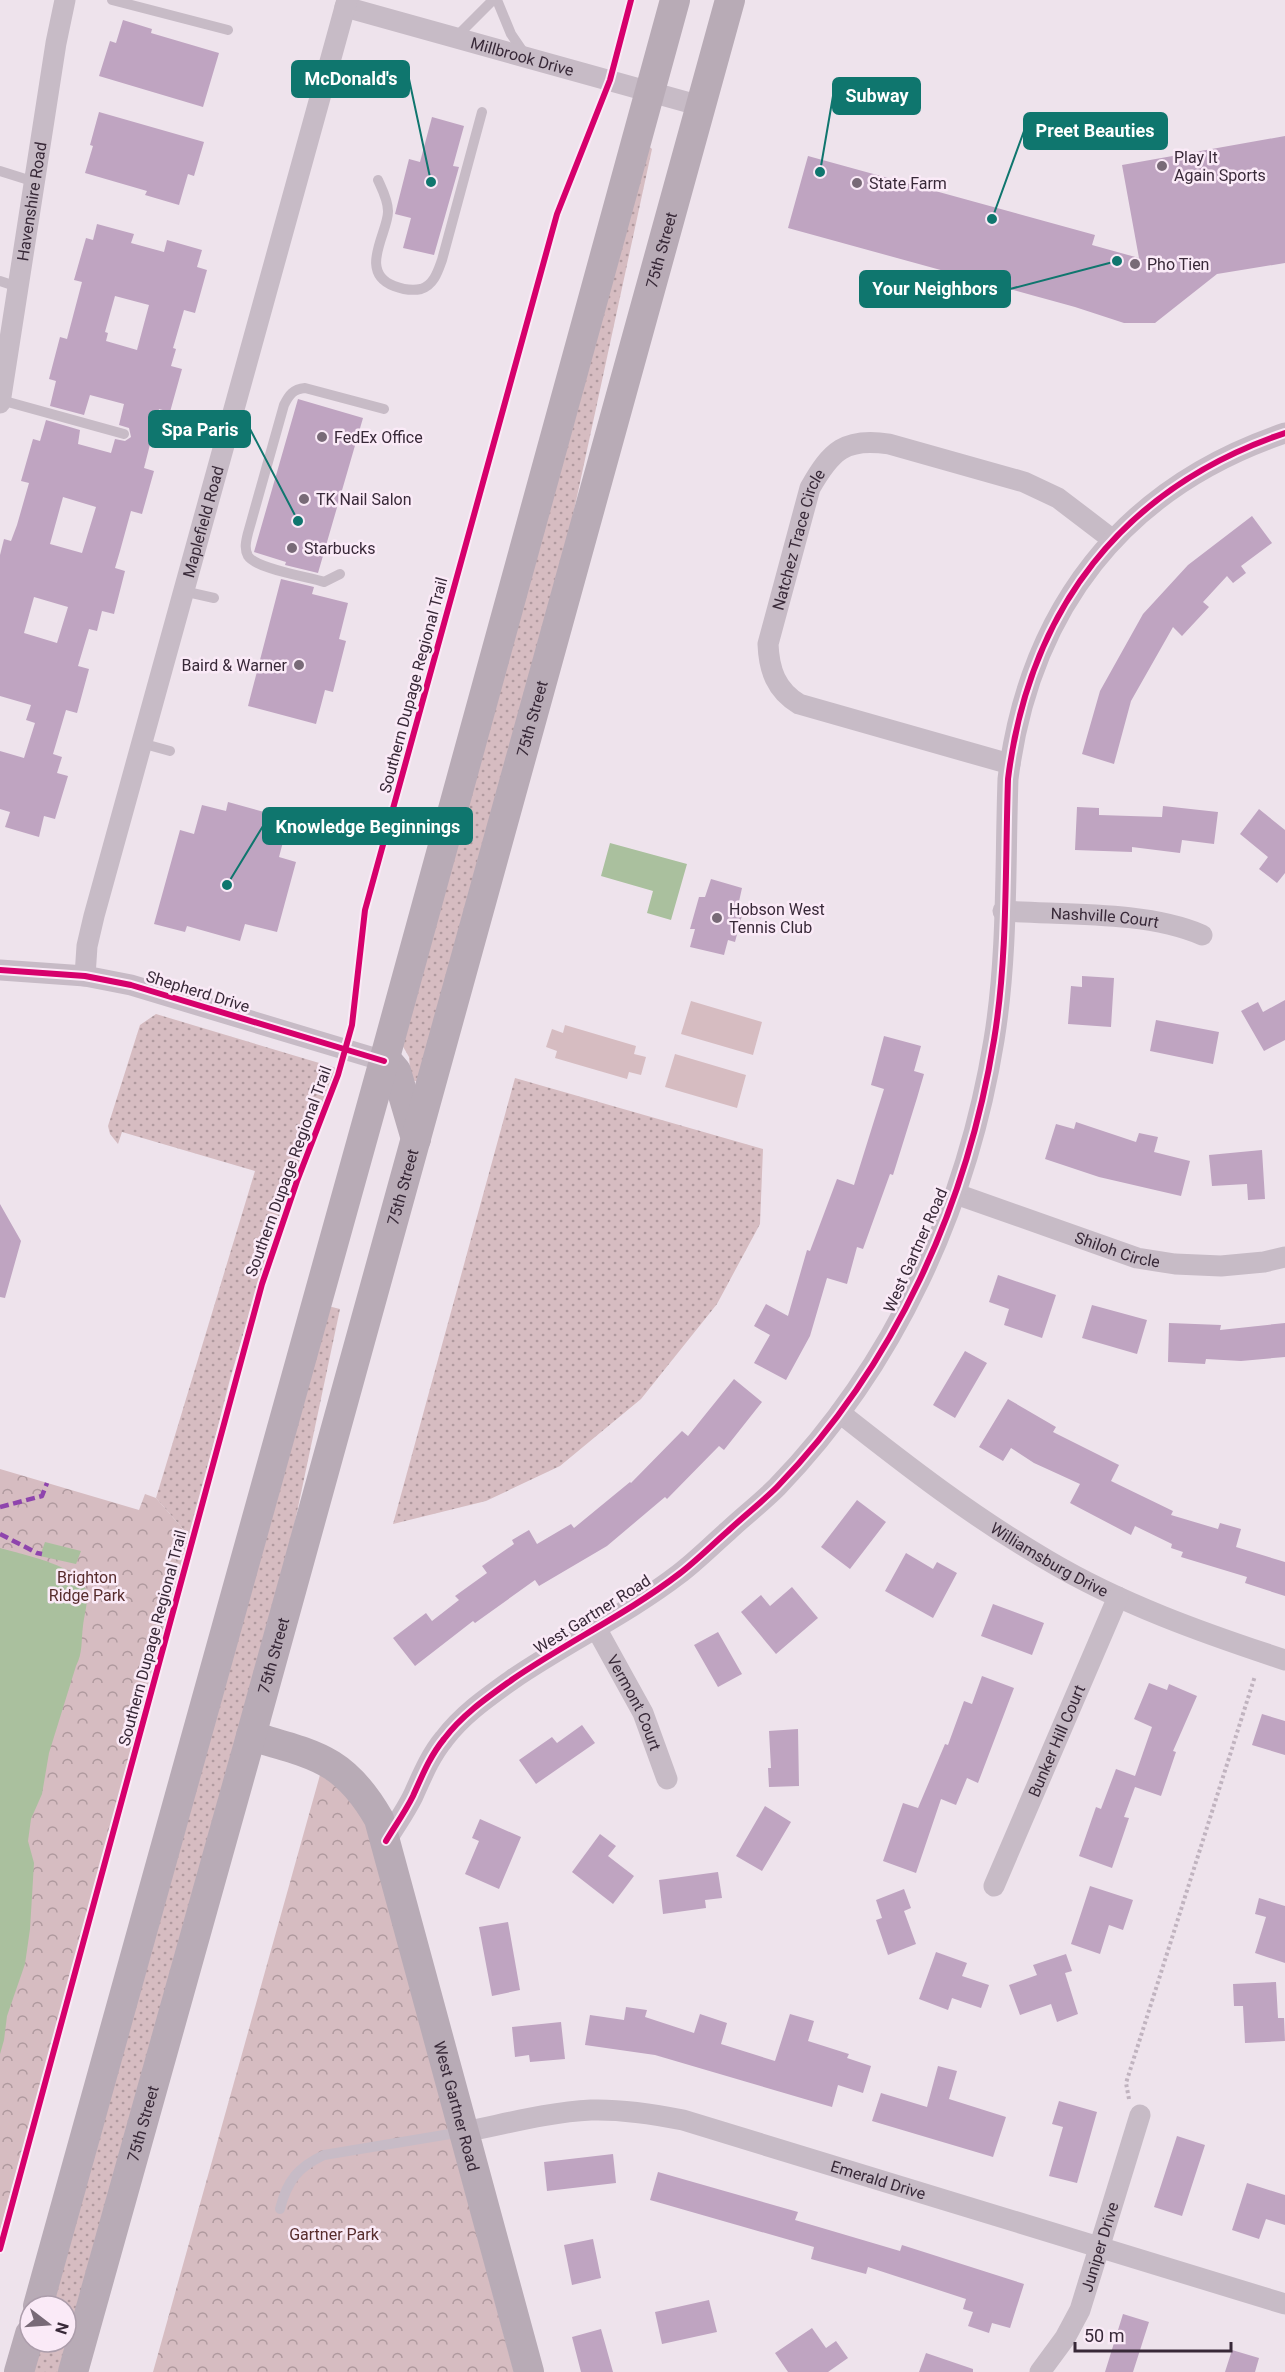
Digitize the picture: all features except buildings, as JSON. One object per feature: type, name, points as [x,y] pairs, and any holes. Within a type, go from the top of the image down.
[{"type":"main road","points":[[41,2294],[384,1061],[675,0]]},
{"type":"main road","name":"75th Street","points":[[73,2372],[730,0]]},
{"type":"main road","points":[[384,1061],[396,1071],[416,1139]]},
{"type":"main road","name":"West Gartner Road","points":[[251,1736],[312,1755],[344,1773],[367,1799],[379,1819],[529,2372]]},
{"type":"main road","points":[[19,2372],[24,2354]]},
{"type":"street","name":"Havenshire Road","points":[[0,402],[9,284],[35,182],[56,43],[65,0]]},
{"type":"street","name":"Millbrook Drive","points":[[346,3],[701,106]]},
{"type":"street","name":"Maplefield Road","points":[[85,976],[87,946],[94,916],[346,3]]},
{"type":"street","name":"West Gartner Road","points":[[386,1841],[412,1798],[430,1759],[445,1737],[461,1720],[481,1702],[522,1673],[649,1596],[682,1572],[776,1488],[840,1413],[905,1309],[942,1233],[978,1120],[994,1038],[1002,960],[1010,764],[1018,718],[1039,652],[1070,595],[1097,558],[1136,517],[1172,489],[1209,465],[1255,443],[1285,433]]},
{"type":"street","name":"Natchez Trace Circle","points":[[1010,764],[799,704],[788,698],[779,688],[769,660],[768,644],[810,488],[823,465],[838,450],[854,442],[889,444],[1024,482],[1058,498],[1113,540]]},
{"type":"street","name":"Nashville Court","points":[[1003,912],[1145,919],[1180,926],[1202,935]]},
{"type":"street","name":"Shepherd Drive","points":[[0,970],[85,976],[131,985],[384,1061]]},
{"type":"street","name":"Shiloh Circle","points":[[956,1194],[1137,1258],[1175,1264],[1221,1266],[1264,1262],[1285,1257]]},
{"type":"street","name":"Williamsburg Drive","points":[[840,1413],[917,1474],[989,1525],[1048,1562],[1118,1597],[1218,1638],[1285,1659]]},
{"type":"street","name":"Bunker Hill Court","points":[[994,1886],[1118,1597]]},
{"type":"street","name":"Vermont Court","points":[[596,1628],[642,1713],[667,1779]]},
{"type":"street","name":"Emerald Drive","points":[[464,2132],[550,2115],[592,2110],[656,2115],[715,2129],[1285,2304]]},
{"type":"street","name":"Juniper Drive","points":[[1040,2372],[1065,2338],[1080,2310],[1136,2110]]},
{"type":"lane","points":[[112,0],[228,30]]},
{"type":"lane","points":[[456,36],[495,0],[511,34],[526,56]]},
{"type":"lane","points":[[378,180],[389,212],[377,253],[376,263],[381,276],[387,283],[407,289],[417,290],[427,287],[438,271],[442,260],[482,112]]},
{"type":"lane","points":[[0,171],[35,182]]},
{"type":"lane","points":[[340,574],[324,582],[264,566],[252,560],[247,554],[248,533],[284,405],[290,394],[297,389],[305,388],[384,409]]},
{"type":"lane","points":[[0,402],[124,434]]},
{"type":"lane","points":[[183,591],[214,598]]},
{"type":"lane","points":[[141,743],[170,751]]},
{"type":"lane","points":[[280,2209],[284,2191],[307,2163],[324,2156],[464,2132]]},
{"type":"path","points":[[1136,2110],[1126,2083],[1255,1676]]},
{"type":"green space","points":[[648,146],[652,149],[565,552],[419,1082],[411,1080],[409,1057],[401,1043]]},
{"type":"green space","points":[[691,1001],[762,1022],[753,1055],[681,1034]]},
{"type":"green space","points":[[156,1014],[336,1068],[275,1227],[230,1379],[190,1537],[156,1498],[255,1171],[122,1132],[118,1144],[110,1134],[108,1126],[140,1025]]},
{"type":"green space","points":[[565,1025],[636,1046],[634,1054],[646,1057],[641,1075],[629,1072],[627,1079],[555,1058],[557,1051],[546,1047],[552,1029],[563,1033]]},
{"type":"green space","points":[[675,1054],[746,1075],[737,1108],[665,1087]]},
{"type":"green space","points":[[515,1078],[763,1149],[760,1224],[717,1304],[641,1399],[560,1466],[486,1501],[393,1524]]},
{"type":"green space","points":[[328,1306],[340,1309],[286,1564],[78,2308],[78,2294],[55,2294]]},
{"type":"green space","name":"Brighton Ridge Park","points":[[0,1469],[139,1510],[145,1494],[156,1498],[190,1537],[0,2231]]},
{"type":"green space","name":"Gartner Park","points":[[320,1775],[341,1787],[364,1817],[514,2372],[153,2372]]},
{"type":"green space","points":[[38,2354],[65,2354],[60,2372],[33,2372]]},
{"type":"shaded area","points":[[610,843],[687,864],[671,920],[647,913],[653,891],[601,876]]},
{"type":"shaded area","points":[[45,1542],[81,1551],[76,1564],[40,1556]]},
{"type":"shaded area","points":[[0,1548],[63,1568],[83,1583],[87,1597],[80,1656],[49,1753],[42,1794],[31,1819],[28,1841],[34,1863],[30,1929],[25,1964],[7,2016],[0,2054]]},
{"type":"marked path","points":[[0,1507],[42,1496],[47,1483]]},
{"type":"marked path","points":[[0,1534],[42,1554]]},
{"type":"cycle path","name":"Southern Dupage Regional Trail","points":[[0,2249],[262,1284],[297,1181],[338,1075],[352,1025],[365,910],[557,214],[610,80],[631,0]]},
{"type":"cycle path","points":[[386,1841],[410,1802],[435,1752],[459,1722],[476,1706],[513,1679],[639,1602],[685,1569],[777,1487],[819,1440],[857,1389],[890,1336],[920,1280],[945,1222],[982,1102],[994,1040],[1002,975],[1008,779],[1019,718],[1037,661],[1062,610],[1093,563],[1131,522],[1176,486],[1227,457],[1285,433]]},
{"type":"cycle path","points":[[0,970],[85,976],[131,985],[384,1061]]},
{"type":"place","name":"Play It Again Sports","points":[[1162,166]]},
{"type":"place","name":"Subway","points":[[820,172]]},
{"type":"place","name":"McDonald's","points":[[431,182]]},
{"type":"place","name":"State Farm","points":[[857,183]]},
{"type":"place","name":"Preet Beauties","points":[[992,219]]},
{"type":"place","name":"Your Neighbors","points":[[1117,261]]},
{"type":"place","name":"Pho Tien","points":[[1135,264]]},
{"type":"place","name":"FedEx Office","points":[[322,437]]},
{"type":"place","name":"TK Nail Salon","points":[[304,499]]},
{"type":"place","name":"Spa Paris","points":[[298,521]]},
{"type":"place","name":"Starbucks","points":[[292,548]]},
{"type":"place","name":"Baird & Warner","points":[[299,665]]},
{"type":"place","name":"Knowledge Beginnings","points":[[227,885]]},
{"type":"place","name":"Hobson West Tennis Club","points":[[717,918]]}]
